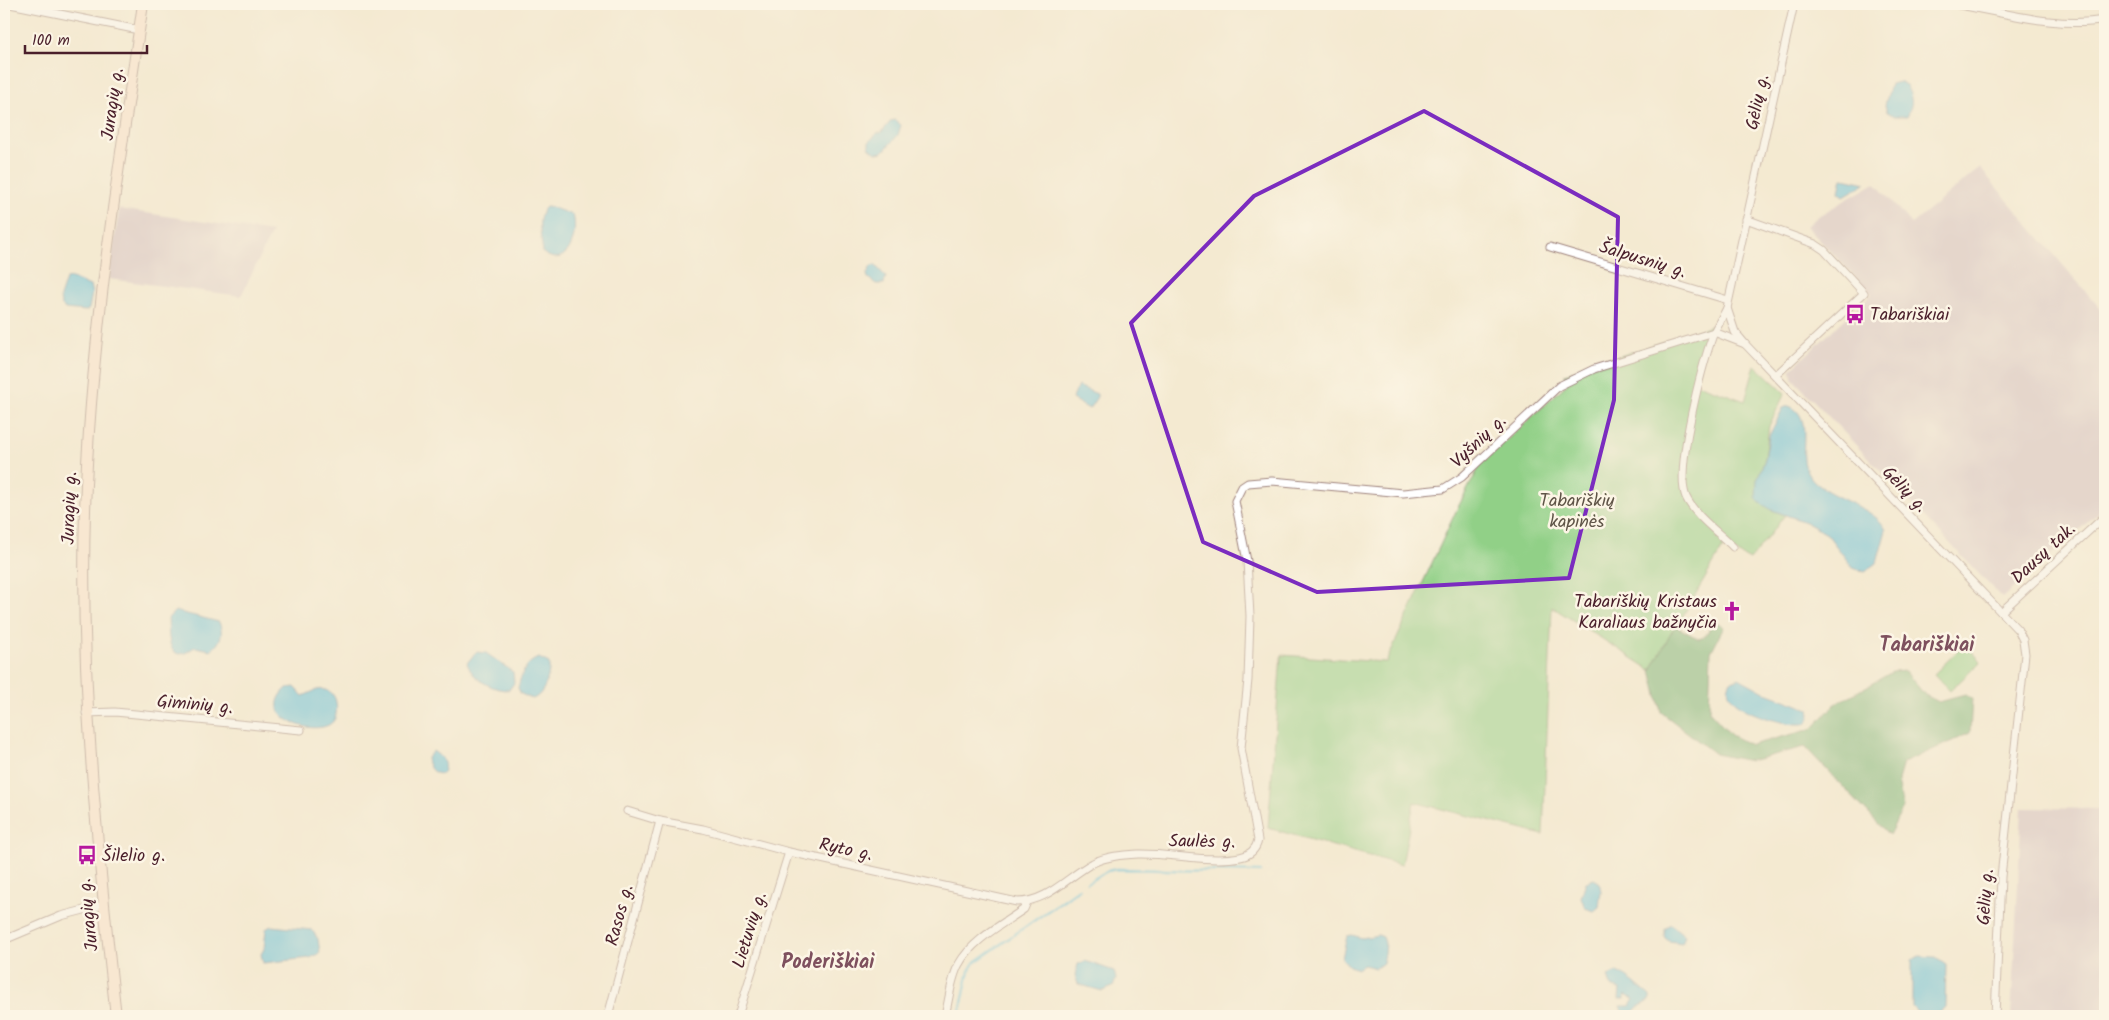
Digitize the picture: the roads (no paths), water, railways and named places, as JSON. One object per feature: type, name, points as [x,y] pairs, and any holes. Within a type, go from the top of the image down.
[{"type":"main road","name":"Juragių g.","points":[[116,1016],[103,904],[86,713],[84,564],[91,403],[100,313],[143,4]]},
{"type":"street","points":[[10,4],[139,30]]},
{"type":"street","name":"Gėlių g.","points":[[1794,4],[1727,308],[1735,332],[1745,344],[2001,612],[2023,640],[2024,654],[2001,877],[1995,1016]]},
{"type":"street","points":[[1954,4],[2044,20],[2094,22],[2105,20]]},
{"type":"street","points":[[1746,219],[1816,244],[1824,250],[1864,293],[1776,375]]},
{"type":"street","name":"Šalpusnių g.","points":[[1550,247],[1728,300]]},
{"type":"street","points":[[1727,308],[1714,332],[1687,434],[1684,491],[1693,507],[1733,547]]},
{"type":"street","points":[[1714,332],[1745,344]]},
{"type":"street","name":"Vyšnių g.","points":[[1242,487],[1257,481],[1272,481],[1403,493],[1442,489],[1462,476],[1559,386],[1570,379],[1594,369],[1714,332]]},
{"type":"street","name":"Saulės g.","points":[[945,1016],[958,965],[964,956],[974,946],[1024,909],[1027,902],[1054,890],[1092,864],[1105,858],[1139,854],[1241,857],[1250,854],[1257,847],[1258,832],[1241,748],[1249,664],[1250,616],[1245,549],[1236,510],[1237,493],[1242,487]]},
{"type":"street","name":"Dausų tak.","points":[[2001,612],[2105,516]]},
{"type":"street","name":"Giminių g.","points":[[86,713],[115,712],[301,730]]},
{"type":"street","name":"Ryto g.","points":[[627,810],[660,821],[703,829],[789,852],[1017,902],[1027,902]]},
{"type":"street","name":"Rasos g.","points":[[608,1016],[660,821]]},
{"type":"street","name":"Lietuvių g.","points":[[738,1016],[789,852]]},
{"type":"street","points":[[4,940],[61,916],[103,904]]},
{"type":"water","points":[[1899,82],[1906,85],[1911,97],[1911,107],[1907,116],[1895,116],[1887,112],[1885,105],[1891,84]]},
{"type":"water","points":[[895,120],[901,125],[898,135],[883,152],[876,153],[869,147],[869,142],[877,133],[881,133],[891,121]]},
{"type":"water","points":[[1842,178],[1866,183],[1844,196],[1839,192]]},
{"type":"water","points":[[548,206],[573,215],[573,240],[570,248],[559,257],[552,257],[543,253],[540,220],[541,214]]},
{"type":"water","points":[[875,265],[886,277],[884,284],[876,284],[868,278],[867,274],[871,266]]},
{"type":"water","points":[[72,278],[90,286],[92,293],[89,309],[86,311],[65,309],[61,305],[60,297],[66,279]]},
{"type":"water","points":[[1078,386],[1097,394],[1089,409],[1072,399]]},
{"type":"water","points":[[1789,406],[1797,411],[1802,418],[1805,466],[1809,475],[1826,490],[1872,514],[1886,530],[1877,563],[1865,572],[1853,568],[1827,534],[1805,522],[1772,510],[1760,503],[1756,497],[1757,480],[1765,459],[1769,436],[1783,408]]},
{"type":"water","points":[[175,611],[219,622],[221,637],[217,644],[211,650],[195,647],[185,653],[179,654],[174,652],[170,642],[168,618]]},
{"type":"water","points":[[476,652],[486,653],[513,672],[514,683],[509,690],[490,686],[478,679],[467,663]]},
{"type":"water","points":[[539,658],[549,663],[549,673],[544,689],[533,699],[521,694],[518,688],[522,674],[527,666]]},
{"type":"water","points":[[1739,678],[1766,693],[1809,709],[1810,715],[1807,723],[1787,723],[1772,720],[1744,708],[1733,700],[1729,691],[1731,681]]},
{"type":"water","points":[[295,687],[303,696],[317,690],[328,691],[332,694],[337,708],[335,718],[329,725],[319,728],[307,727],[295,724],[285,718],[279,709],[279,699],[287,688]]},
{"type":"water","points":[[433,751],[443,761],[444,770],[442,774],[433,771],[428,764],[427,758]]},
{"type":"water","points":[[1594,879],[1599,882],[1601,891],[1599,907],[1594,911],[1585,908],[1581,897],[1586,882]]},
{"type":"water","points":[[1671,924],[1685,936],[1682,943],[1669,941],[1664,937],[1665,928]]},
{"type":"water","points":[[271,926],[312,930],[318,939],[320,953],[310,958],[263,963],[261,954],[264,949],[266,929]]},
{"type":"water","points":[[1352,935],[1362,938],[1378,935],[1383,937],[1385,943],[1383,963],[1376,968],[1364,965],[1357,969],[1349,966],[1342,958],[1347,936]]},
{"type":"water","points":[[1919,956],[1936,957],[1946,964],[1945,1007],[1940,1012],[1918,1013],[1912,1007],[1912,960]]},
{"type":"water","points":[[1085,961],[1114,971],[1116,979],[1113,987],[1102,991],[1078,984],[1075,975],[1078,964]]},
{"type":"water","points":[[1617,972],[1630,979],[1650,996],[1650,1001],[1638,1007],[1629,1016],[1624,1016],[1620,1006],[1630,1006],[1634,999],[1625,995],[1624,999],[1619,999],[1620,989],[1611,986],[1608,976]]},
{"type":"waterway","points":[[1087,883],[1107,871],[1117,869],[1261,872]]},
{"type":"waterway","points":[[959,1016],[969,971],[974,963],[1079,889]]},
{"type":"place","name":"Tabariškiai","points":[[1855,314]]},
{"type":"place","name":"Tabariškių Kristaus Karaliaus bažnyčia","points":[[1732,611]]},
{"type":"place","name":"Šilelio g.","points":[[87,855]]},
{"type":"district","name":"Tabariškiai","points":[[1927,644]]},
{"type":"district","name":"Poderiškiai","points":[[828,961]]},
{"type":"park label","name":"Tabariškių kapinės","points":[[1577,510]]}]
